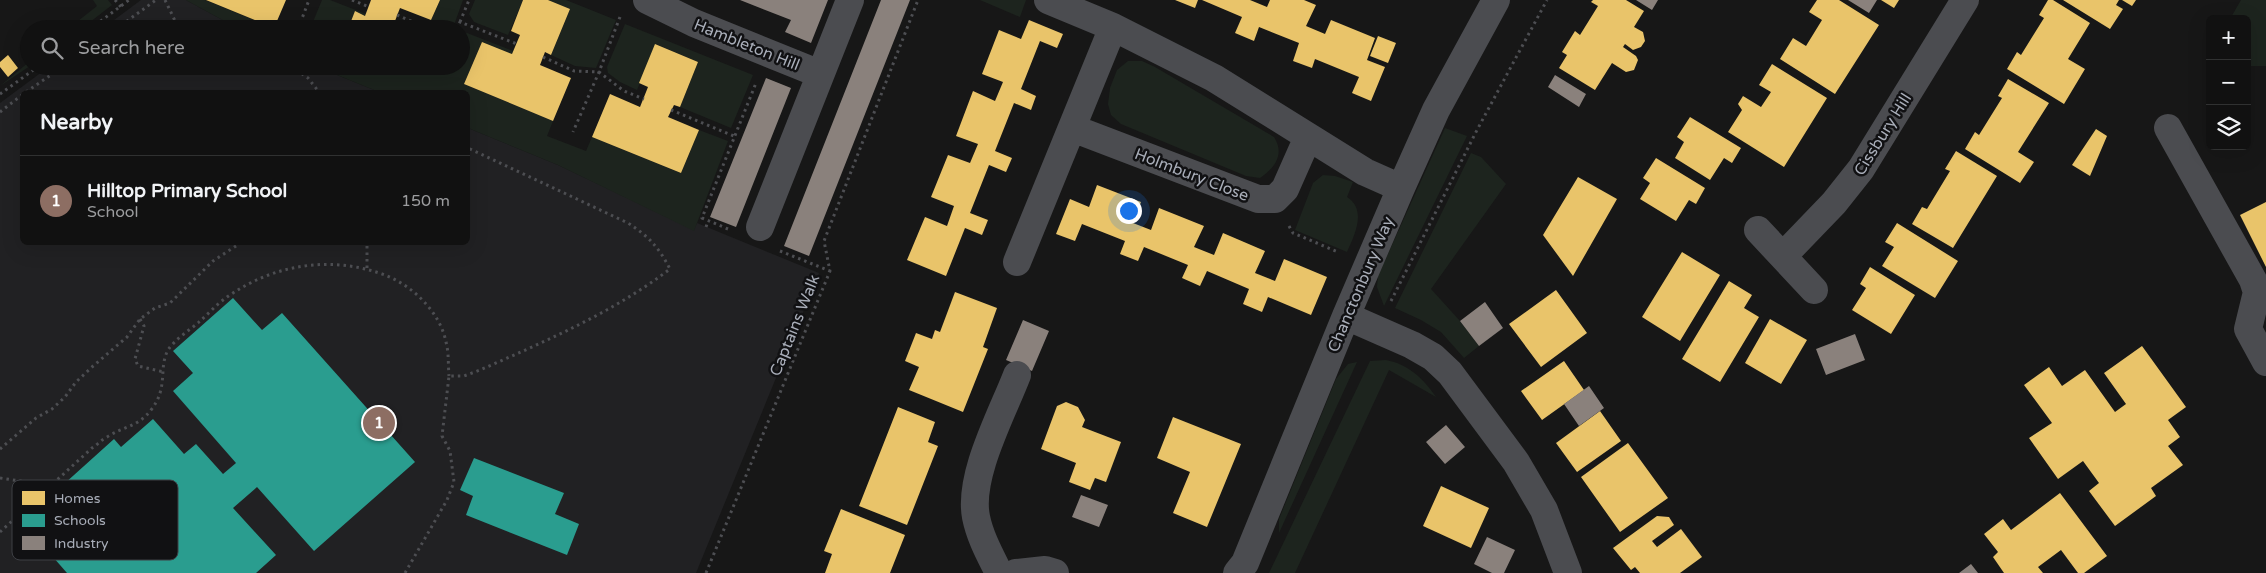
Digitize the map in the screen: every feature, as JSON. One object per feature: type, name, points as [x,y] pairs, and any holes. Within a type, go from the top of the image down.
[{"type":"street","points":[[760,227],[850,0]]},
{"type":"street","points":[[1048,0],[1113,28],[1214,78],[1365,172],[1401,188]]},
{"type":"street","name":"Chanctonbury Way","points":[[1237,573],[1248,554],[1346,316],[1436,110],[1496,0]]},
{"type":"street","name":"Cissbury Hill","points":[[1783,256],[1834,203],[1861,169],[1965,0]]},
{"type":"street","name":"Hambleton Hill","points":[[646,3],[820,74]]},
{"type":"street","points":[[1017,262],[1113,28]]},
{"type":"street","name":"Holmbury Close","points":[[1072,128],[1258,199],[1275,199]]},
{"type":"street","points":[[2168,128],[2253,280],[2257,292],[2248,329],[2266,362]]},
{"type":"street","points":[[1275,199],[1285,188],[1308,137]]},
{"type":"street","points":[[1758,230],[1814,290]]},
{"type":"street","points":[[1346,316],[1433,357],[1450,373],[1521,470],[1544,510],[1568,573]]},
{"type":"street","points":[[999,573],[980,534],[975,516],[974,498],[978,474],[1017,375]]},
{"type":"street","points":[[1016,573],[1045,570],[1055,573]]},
{"type":"path","points":[[115,0],[120,7]]},
{"type":"path","points":[[102,20],[129,0]]},
{"type":"path","points":[[128,20],[156,0]]},
{"type":"path","points":[[165,0],[175,20]]},
{"type":"path","points":[[301,20],[309,0]]},
{"type":"path","points":[[352,0],[369,6]]},
{"type":"path","points":[[461,20],[469,0]]},
{"type":"path","name":"Captains Walk","points":[[706,573],[830,272],[824,240],[918,0]]},
{"type":"path","points":[[1377,329],[1477,130],[1547,0]]},
{"type":"path","points":[[573,132],[599,72],[646,3]]},
{"type":"path","points":[[397,16],[407,20]]},
{"type":"path","points":[[470,26],[517,44]]},
{"type":"path","points":[[543,57],[574,71],[599,72],[624,92],[644,99]]},
{"type":"path","points":[[0,94],[26,75]]},
{"type":"path","points":[[29,90],[51,75]]},
{"type":"path","points":[[304,75],[317,90]]},
{"type":"path","points":[[0,112],[20,97]]},
{"type":"path","points":[[672,110],[734,136]]},
{"type":"path","points":[[449,376],[464,376],[480,370],[604,313],[641,291],[670,270],[660,251],[648,236],[628,223],[470,149]]},
{"type":"path","points":[[1275,199],[1293,233],[1368,265]]},
{"type":"path","points":[[706,227],[708,221]]},
{"type":"path","points":[[0,449],[36,418],[52,409],[65,397],[76,382],[127,337],[140,319],[155,308],[170,302],[213,261],[237,245]]},
{"type":"path","points":[[367,245],[367,268]]},
{"type":"path","points":[[57,480],[108,436],[130,428],[151,411],[161,394],[164,360],[169,348],[227,297],[269,274],[308,265],[337,263],[367,268],[407,287],[428,305],[440,324],[446,342],[449,376],[442,436],[450,451],[454,482],[447,500],[405,573]]},
{"type":"path","points":[[140,319],[144,326],[135,359],[138,366],[164,372]]},
{"type":"path","points":[[0,478],[14,480]]},
{"type":"path","points":[[0,532],[12,521]]},
{"type":"shaded area","points":[[93,0],[108,0],[112,5],[93,20],[79,20],[97,6]]},
{"type":"shaded area","points":[[141,0],[186,0],[223,20],[114,20]]},
{"type":"shaded area","points":[[186,0],[205,0],[254,20],[223,20]]},
{"type":"shaded area","points":[[322,0],[330,0],[366,14],[365,16],[355,12],[352,20],[314,20]]},
{"type":"shaded area","points":[[440,0],[463,0],[456,20],[431,20]]},
{"type":"shaded area","points":[[475,0],[523,0],[508,35],[474,22],[469,14]]},
{"type":"shaded area","points":[[548,0],[566,0],[616,20],[596,68],[575,66],[551,55],[570,9]]},
{"type":"shaded area","points":[[980,0],[1026,0],[1020,17]]},
{"type":"shaded area","points":[[2241,0],[2266,0],[2266,66],[2251,66],[2251,15],[2232,15]]},
{"type":"shaded area","points":[[625,24],[753,75],[731,128],[680,107],[698,62],[656,44],[637,90],[620,82],[608,73],[607,67]]},
{"type":"shaded area","points":[[470,34],[513,51],[512,54],[482,42],[470,70]]},
{"type":"shaded area","points":[[1128,61],[1142,61],[1155,67],[1274,137],[1279,149],[1274,165],[1260,178],[1246,176],[1121,124],[1111,115],[1108,104],[1110,88],[1117,70]]},
{"type":"shaded area","points":[[20,69],[20,73],[0,86]]},
{"type":"shaded area","points":[[38,75],[337,75],[374,90],[20,90],[20,245],[470,245],[470,129],[558,165],[694,230],[697,223],[819,273],[696,573],[0,573],[0,103]]},
{"type":"shaded area","points":[[337,75],[468,75],[464,84],[553,121],[547,136],[586,151],[592,137],[681,173],[699,130],[728,141],[694,231],[558,165],[470,129],[470,90],[374,90]]},
{"type":"shaded area","points":[[1445,128],[1467,136],[1384,306],[1377,287],[1378,276]]},
{"type":"shaded area","points":[[1471,153],[1481,157],[1506,184],[1431,289],[1460,321],[1479,346],[1464,358],[1441,332],[1395,308]]},
{"type":"shaded area","points":[[1323,175],[1335,176],[1353,182],[1347,197],[1357,209],[1358,223],[1347,252],[1295,230],[1313,183]]},
{"type":"shaded area","points":[[1386,360],[1401,365],[1415,373],[1436,397],[1389,370],[1295,573],[1269,573],[1370,361]]},
{"type":"shaded area","points":[[1357,362],[1279,533],[1279,519],[1336,379],[1348,364]]},
{"type":"building: Homes","points":[[206,0],[286,0],[277,20],[255,20]]},
{"type":"building: Homes","points":[[371,0],[440,0],[431,20],[400,8],[395,20],[352,20],[355,11],[365,16]]},
{"type":"building: Homes","points":[[523,0],[548,0],[570,9],[551,55],[545,52],[540,65],[571,78],[553,121],[464,84],[468,75],[470,75],[470,70],[482,42],[512,54],[520,35],[511,31]]},
{"type":"building: Homes","points":[[1175,0],[1198,0],[1195,8]]},
{"type":"building: Homes","points":[[1202,0],[1250,0],[1267,7],[1270,0],[1304,0],[1316,5],[1306,26],[1325,34],[1331,20],[1375,38],[1367,60],[1385,67],[1371,101],[1352,93],[1359,77],[1315,59],[1312,68],[1293,61],[1299,43],[1259,27],[1254,41],[1235,33],[1242,17]]},
{"type":"building: Homes","points":[[1593,0],[1626,0],[1644,11],[1634,27],[1643,32],[1645,41],[1641,47],[1633,50],[1625,44],[1623,47],[1636,56],[1638,60],[1634,70],[1626,72],[1612,63],[1595,90],[1559,68],[1567,55],[1562,52],[1575,31],[1580,35],[1598,6],[1591,2]]},
{"type":"building: Homes","points":[[1817,0],[1839,0],[1879,25],[1835,94],[1780,59],[1793,38],[1806,46],[1822,20],[1809,12]]},
{"type":"building: Homes","points":[[1881,0],[1899,0],[1894,8]]},
{"type":"building: Homes","points":[[2048,0],[2053,0],[2090,23],[2068,59],[2085,69],[2064,104],[2007,69],[2017,52],[2021,55],[2044,18],[2039,15]]},
{"type":"building: Homes","points":[[2063,0],[2119,0],[2116,5],[2123,9],[2110,29]]},
{"type":"building: Homes","points":[[2122,0],[2136,0],[2132,6]]},
{"type":"building: Homes","points":[[1029,20],[1063,34],[1057,48],[1040,41],[1021,89],[1036,96],[1031,110],[1014,103],[995,151],[1012,158],[1006,172],[989,165],[970,213],[988,220],[982,235],[965,228],[946,276],[907,260],[925,217],[947,226],[954,206],[931,197],[948,155],[970,163],[978,144],[956,136],[973,91],[995,101],[1003,82],[982,74],[999,30],[1021,39]]},
{"type":"building: Homes","points":[[1378,36],[1396,43],[1388,63],[1370,56]]},
{"type":"building: Homes","points":[[655,44],[698,62],[680,107],[674,105],[668,117],[699,130],[681,173],[592,137],[610,94],[640,107],[648,87],[639,83]]},
{"type":"building: Homes","points":[[8,55],[18,68],[8,77],[0,67],[0,62]]},
{"type":"building: Homes","points":[[1772,64],[1827,98],[1784,167],[1728,132],[1742,110],[1738,104],[1743,96],[1761,107],[1771,92],[1759,85]]},
{"type":"building: Homes","points":[[2008,79],[2049,103],[2018,152],[2034,162],[2020,183],[1965,149],[1975,132],[1979,135],[2002,98],[1998,96]]},
{"type":"building: Homes","points":[[1690,117],[1741,148],[1732,163],[1724,158],[1710,180],[1675,158],[1684,142],[1677,137]]},
{"type":"building: Homes","points":[[2096,129],[2107,136],[2090,176],[2072,165]]},
{"type":"building: Homes","points":[[1956,151],[1997,176],[1953,248],[1912,224],[1922,207],[1927,209],[1950,171],[1945,169]]},
{"type":"building: Homes","points":[[1656,158],[1705,188],[1696,204],[1689,200],[1676,221],[1640,199],[1650,183],[1643,178]]},
{"type":"building: Homes","points":[[1578,177],[1617,199],[1573,276],[1543,235]]},
{"type":"building: Homes","points":[[1097,185],[1141,202],[1133,223],[1151,230],[1159,208],[1204,226],[1194,247],[1214,255],[1223,233],[1265,251],[1255,273],[1275,281],[1284,259],[1327,277],[1311,315],[1268,297],[1262,312],[1243,304],[1249,289],[1207,271],[1200,286],[1182,278],[1188,265],[1144,247],[1138,261],[1120,254],[1125,241],[1082,224],[1075,241],[1056,234],[1070,199],[1089,207]]},
{"type":"building: Homes","points":[[2266,202],[2266,267],[2240,215]]},
{"type":"building: Homes","points":[[1897,223],[1958,261],[1935,298],[1882,266],[1894,247],[1885,242]]},
{"type":"building: Homes","points":[[1682,252],[1720,275],[1680,341],[1642,317]]},
{"type":"building: Homes","points":[[1870,267],[1915,295],[1891,334],[1852,310],[1866,288],[1860,284]]},
{"type":"building: Homes","points":[[1729,281],[1752,295],[1744,308],[1759,317],[1720,382],[1682,359]]},
{"type":"building: Homes","points":[[1556,290],[1587,333],[1541,367],[1509,324]]},
{"type":"building: Homes","points":[[955,292],[997,308],[983,347],[988,349],[963,412],[909,390],[919,367],[905,361],[916,333],[932,339],[935,330],[940,332]]},
{"type":"building: Homes","points":[[1770,319],[1807,340],[1781,384],[1745,363]]},
{"type":"building: Homes","points":[[2142,346],[2186,407],[2168,420],[2180,437],[2168,446],[2183,465],[2151,488],[2156,496],[2115,526],[2089,491],[2099,483],[2083,461],[2058,479],[2029,438],[2052,423],[2024,385],[2049,367],[2062,386],[2085,370],[2115,412],[2126,404],[2104,373]]},
{"type":"building: Homes","points":[[1564,361],[1584,390],[1542,420],[1521,391]]},
{"type":"building: Homes","points":[[1066,402],[1078,407],[1085,420],[1082,427],[1121,442],[1106,482],[1095,478],[1090,490],[1069,482],[1076,463],[1041,449],[1057,406]]},
{"type":"building: Homes","points":[[898,407],[935,422],[928,442],[938,446],[907,525],[859,506]]},
{"type":"building: Homes","points":[[1600,411],[1621,441],[1577,472],[1556,443]]},
{"type":"building: Homes","points":[[1173,417],[1241,444],[1207,527],[1173,513],[1190,472],[1157,458]]},
{"type":"building: Homes","points":[[1628,443],[1668,498],[1620,532],[1581,477]]},
{"type":"building: Homes","points":[[1441,486],[1489,508],[1471,548],[1423,526]]},
{"type":"building: Homes","points":[[2060,493],[2107,556],[2084,573],[2078,573],[2061,550],[2038,567],[2043,573],[2004,573],[1993,557],[1998,552],[1984,534],[2003,519],[2011,530]]},
{"type":"building: Homes","points":[[841,509],[905,535],[890,573],[825,573],[832,554],[824,551]]},
{"type":"building: Homes","points":[[1657,516],[1669,517],[1674,525],[1652,541],[1657,547],[1681,529],[1702,557],[1680,573],[1640,573],[1635,567],[1631,570],[1613,548]]},
{"type":"building: Schools","points":[[233,298],[262,330],[282,313],[415,462],[314,551],[257,487],[233,508],[276,555],[256,573],[67,573],[56,560],[178,560],[178,480],[68,480],[114,439],[121,447],[153,419],[184,454],[196,444],[223,474],[236,463],[173,391],[193,373],[173,351]]},
{"type":"building: Schools","points":[[474,458],[564,493],[555,514],[579,524],[567,555],[466,515],[473,496],[460,490]]},
{"type":"building: Industry","points":[[740,0],[828,0],[811,43],[785,32],[791,20]]},
{"type":"building: Industry","points":[[881,0],[910,0],[809,256],[784,246]]},
{"type":"building: Industry","points":[[1636,0],[1658,0],[1652,10]]},
{"type":"building: Industry","points":[[1848,0],[1877,0],[1869,13]]},
{"type":"building: Industry","points":[[1555,75],[1586,94],[1579,107],[1548,87]]},
{"type":"building: Industry","points":[[766,78],[791,88],[736,227],[710,217]]},
{"type":"building: Industry","points":[[1485,302],[1503,328],[1479,346],[1460,321]]},
{"type":"building: Industry","points":[[1023,320],[1049,331],[1032,371],[1006,360]]},
{"type":"building: Industry","points":[[1855,334],[1865,360],[1826,375],[1816,349]]},
{"type":"building: Industry","points":[[1589,386],[1604,408],[1579,426],[1564,404]]},
{"type":"building: Industry","points":[[1446,425],[1465,447],[1445,464],[1426,442]]},
{"type":"building: Industry","points":[[1081,495],[1108,505],[1099,527],[1072,517]]},
{"type":"building: Industry","points":[[1487,537],[1515,550],[1504,573],[1492,573],[1474,564]]},
{"type":"building: Industry","points":[[1971,564],[1978,573],[1959,573]]},
{"type":"place","name":"Hilltop Primary School","points":[[379,423]]}]
